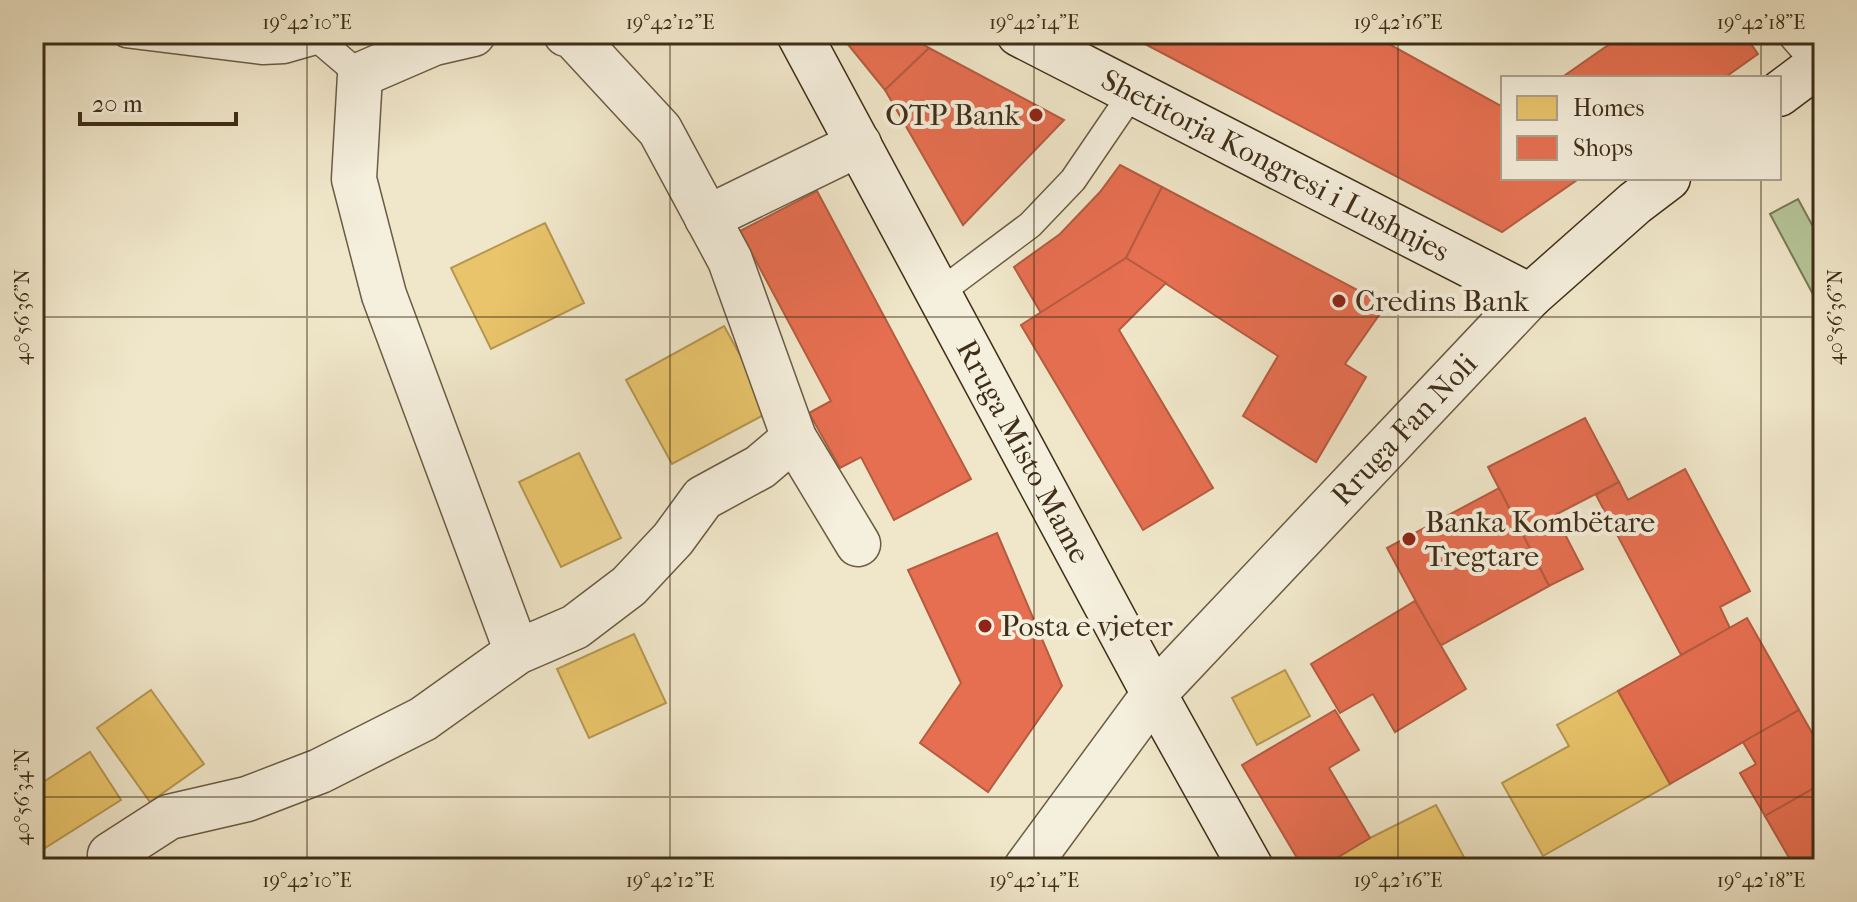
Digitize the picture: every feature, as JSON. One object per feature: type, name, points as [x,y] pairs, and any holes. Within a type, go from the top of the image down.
[{"type":"street","points":[[473,34],[434,43],[360,75],[354,179],[384,295],[517,652]]},
{"type":"street","points":[[566,34],[573,36],[660,130],[730,260],[794,438],[858,544]]},
{"type":"street","name":"Rruga Misto Mame","points":[[799,34],[1251,868]]},
{"type":"street","name":"Shetitorja Kongresi i Lushnjes","points":[[1019,34],[1530,296]]},
{"type":"street","points":[[1781,91],[1810,53]]},
{"type":"street","points":[[707,218],[859,144]]},
{"type":"street","name":"Rruga Fan Noli","points":[[1026,868],[1154,694],[1530,296],[1665,180]]},
{"type":"street","points":[[110,855],[169,817],[247,799],[320,771],[423,719],[517,652],[575,627],[629,586],[673,539],[703,498],[760,467],[794,438]]},
{"type":"lane","points":[[126,34],[263,51],[284,50],[318,37],[360,75]]},
{"type":"lane","points":[[939,293],[1041,214],[1073,180],[1133,92]]},
{"type":"green space","points":[[1798,199],[1823,245],[1823,313],[1770,214]]},
{"type":"building: Homes","points":[[545,223],[584,303],[491,349],[451,268]]},
{"type":"building: Homes","points":[[724,326],[771,411],[672,464],[626,380]]},
{"type":"building: Homes","points":[[579,453],[621,538],[561,567],[519,482]]},
{"type":"building: Homes","points":[[634,634],[666,703],[589,738],[557,669]]},
{"type":"building: Homes","points":[[1285,670],[1310,716],[1257,745],[1232,698]]},
{"type":"building: Homes","points":[[151,690],[204,764],[150,802],[97,728]]},
{"type":"building: Homes","points":[[1618,691],[1670,784],[1543,856],[1502,783],[1569,746],[1557,725]]},
{"type":"building: Homes","points":[[90,752],[121,800],[34,855],[34,788]]},
{"type":"building: Homes","points":[[1436,805],[1465,859],[1448,868],[1320,868],[1370,838]]},
{"type":"building: Shops","points":[[844,34],[906,34],[929,48],[885,90],[846,42]]},
{"type":"building: Shops","points":[[1126,34],[1371,34],[1501,106],[1501,180],[1577,180],[1502,232]]},
{"type":"building: Shops","points":[[1624,34],[1744,34],[1758,54],[1727,76],[1564,76]]},
{"type":"building: Shops","points":[[929,48],[1064,120],[963,225],[885,90]]},
{"type":"building: Shops","points":[[1120,165],[1162,187],[1126,258],[1041,313],[1014,267],[1060,234],[1100,192]]},
{"type":"building: Shops","points":[[1162,187],[1386,305],[1345,364],[1366,377],[1316,462],[1243,416],[1278,356],[1126,258]]},
{"type":"building: Shops","points":[[817,191],[971,479],[894,520],[861,457],[840,468],[809,413],[831,401],[740,231]]},
{"type":"building: Shops","points":[[1126,258],[1166,283],[1119,330],[1213,488],[1143,530],[1021,325]]},
{"type":"building: Shops","points":[[1585,418],[1619,482],[1555,515],[1583,569],[1549,586],[1488,467]]},
{"type":"building: Shops","points":[[1685,469],[1750,591],[1720,607],[1730,628],[1681,655],[1596,495],[1619,482],[1628,500]]},
{"type":"building: Shops","points":[[1499,488],[1549,586],[1440,646],[1387,548]]},
{"type":"building: Shops","name":"Posta e vjeter","points":[[997,533],[1062,686],[988,792],[920,743],[961,683],[908,570]]},
{"type":"building: Shops","points":[[1415,601],[1466,689],[1395,732],[1373,694],[1340,713],[1311,664]]},
{"type":"building: Shops","points":[[1747,618],[1799,710],[1670,784],[1618,691]]},
{"type":"building: Shops","points":[[1335,710],[1359,750],[1329,768],[1370,838],[1320,868],[1303,868],[1242,765]]},
{"type":"building: Shops","points":[[1799,710],[1823,752],[1823,783],[1765,816],[1740,773],[1756,764],[1743,742]]},
{"type":"building: Shops","points":[[1823,783],[1823,868],[1795,868],[1765,816]]},
{"type":"place","name":"OTP Bank","points":[[1036,115]]},
{"type":"place","name":"Credins Bank","points":[[1339,301]]},
{"type":"place","name":"Banka Kombëtare Tregtare","points":[[1409,539]]},
{"type":"place","name":"Posta e vjeter","points":[[985,626]]}]
